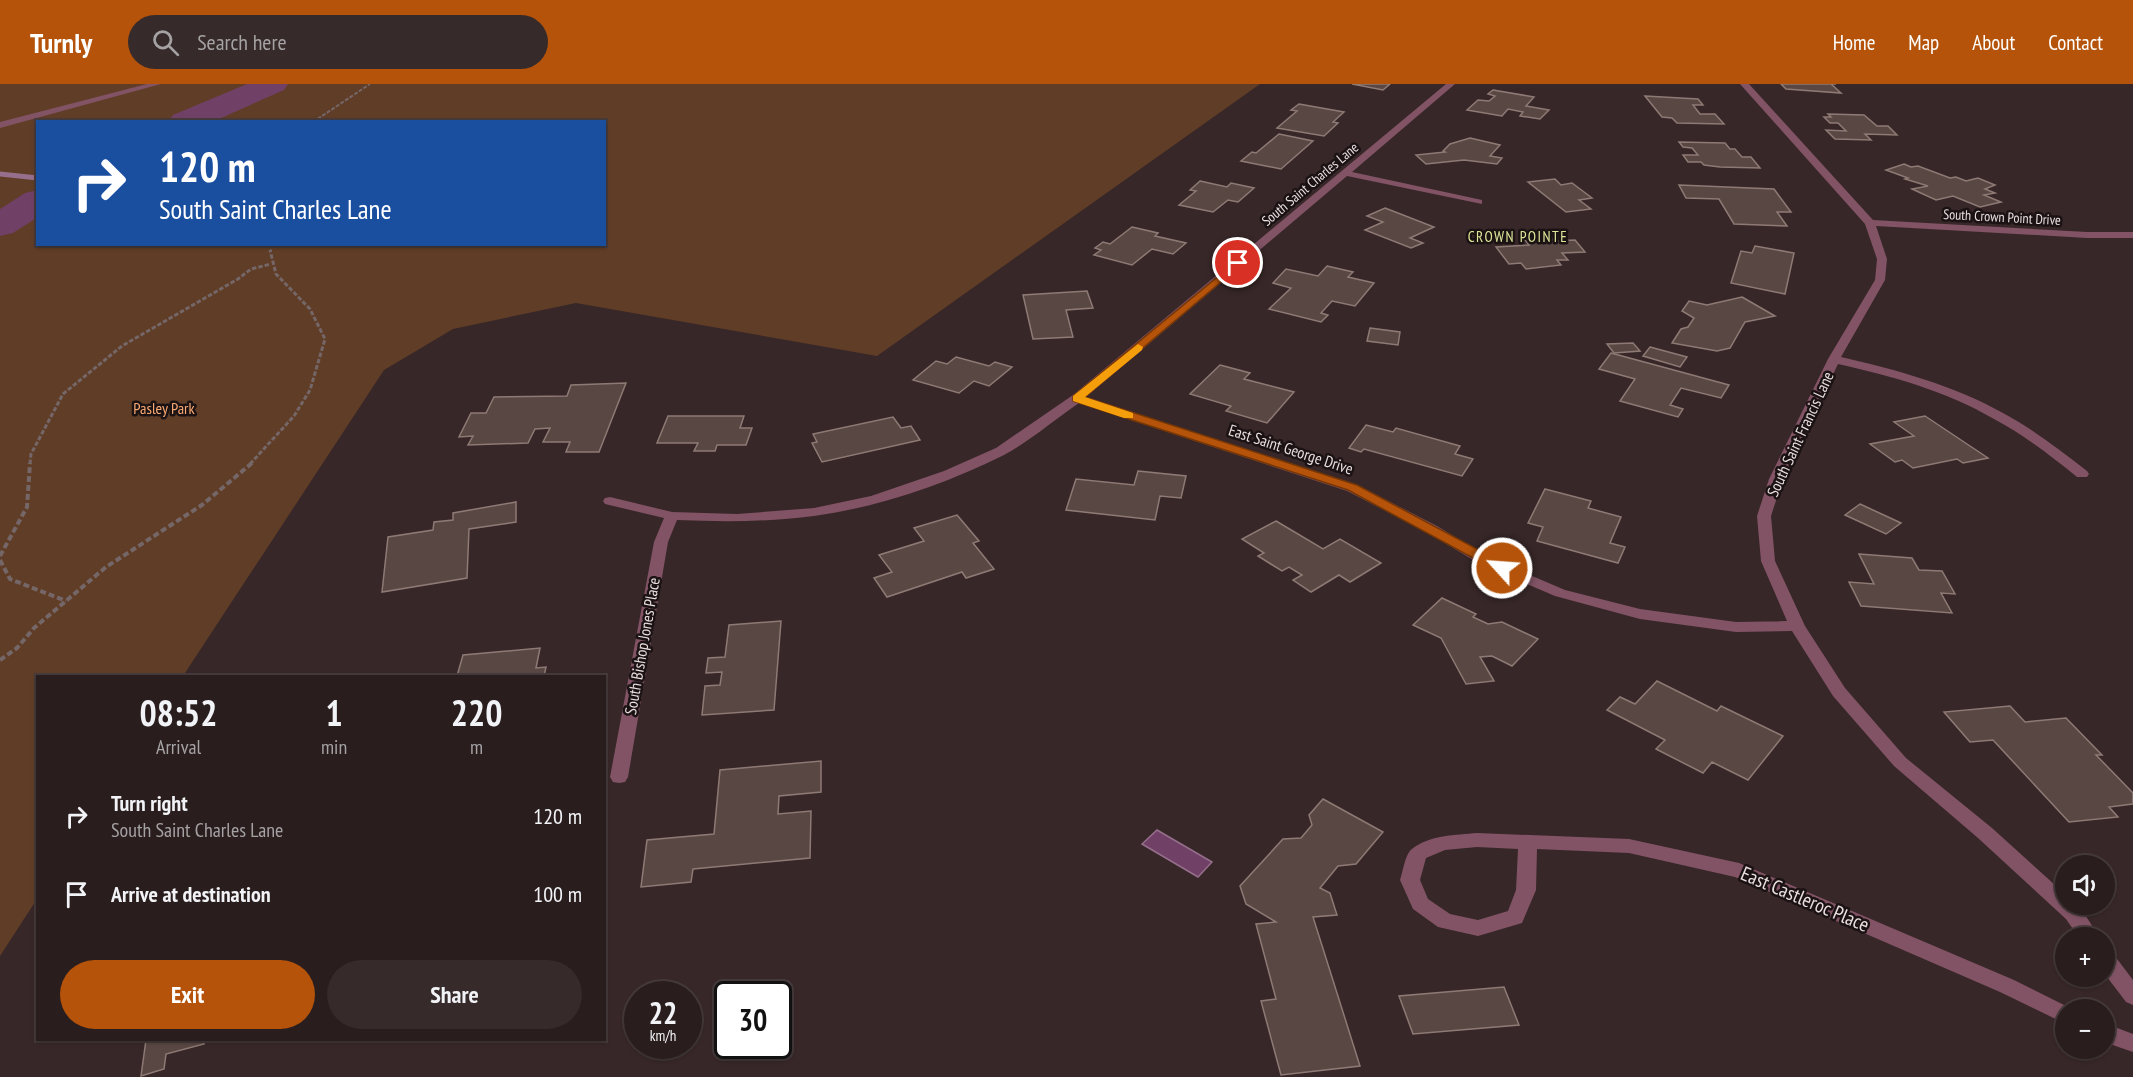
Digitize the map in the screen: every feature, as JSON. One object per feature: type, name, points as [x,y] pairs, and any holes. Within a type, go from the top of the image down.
[{"type":"street","points":[[0,125],[157,84]]},
{"type":"street","name":"South Saint Charles Lane","points":[[610,501],[672,516],[737,518],[814,512],[874,500],[949,474],[1001,451],[1077,398],[1451,84]]},
{"type":"street","name":"South Saint Francis Lane","points":[[1744,84],[1870,223],[1882,259],[1881,280],[1834,359],[1776,479],[1764,516],[1768,561],[1797,626],[1839,692],[1900,762],[1985,833],[2073,914],[2083,927]]},
{"type":"street","points":[[1346,173],[1479,202]]},
{"type":"street","name":"South Crown Point Drive","points":[[1870,223],[2087,235],[2133,235]]},
{"type":"street","points":[[1834,359],[1894,373],[1952,394],[1997,415],[2044,445],[2082,474]]},
{"type":"street","name":"East Saint George Drive","points":[[1077,398],[1352,488],[1483,560],[1560,593],[1651,616],[1736,627],[1797,626]]},
{"type":"street","name":"South Bishop Jones Place","points":[[619,777],[661,542],[672,516]]},
{"type":"street","name":"East Castleroc Place","points":[[1528,843],[1526,890],[1515,917],[1478,928],[1445,921],[1420,904],[1410,880],[1418,854],[1443,843],[1477,840],[1629,846],[1739,870],[2007,986],[2055,1010]]},
{"type":"street","points":[[2115,972],[2133,996]]},
{"type":"street","points":[[2115,1036],[2133,1043]]},
{"type":"path","points":[[316,120],[370,84]]},
{"type":"path","points":[[0,660],[17,648],[34,628],[106,567],[202,505],[248,468],[294,416],[310,390],[325,339],[308,308],[279,281],[271,264],[270,246]]},
{"type":"path","points":[[66,600],[10,579],[0,558],[27,507],[32,454],[63,394],[122,346],[238,279],[251,269],[271,264]]},
{"type":"green space","name":"Pasley Park","points":[[0,84],[1260,84],[877,356],[576,303],[453,329],[384,370],[184,675],[36,675],[36,901],[0,956]]},
{"type":"shaded area","points":[[1157,830],[1212,862],[1198,877],[1142,844]]},
{"type":"building","points":[[1352,84],[1390,84],[1383,90]]},
{"type":"building","points":[[1781,84],[1831,84],[1841,93],[1786,89]]},
{"type":"building","points":[[1493,90],[1534,97],[1526,106],[1549,110],[1540,119],[1520,116],[1523,112],[1508,109],[1502,116],[1467,110],[1478,100],[1489,101],[1495,96],[1488,94]]},
{"type":"building","points":[[1645,96],[1698,99],[1703,105],[1693,105],[1700,114],[1715,114],[1724,124],[1677,123],[1672,118],[1662,117]]},
{"type":"building","points":[[1299,104],[1344,112],[1333,122],[1338,123],[1324,136],[1277,128],[1297,111],[1291,110]]},
{"type":"building","points":[[1828,114],[1864,115],[1877,126],[1888,126],[1897,135],[1865,134],[1871,140],[1835,139],[1826,130],[1846,131],[1838,123],[1830,123],[1824,117],[1831,117]]},
{"type":"building","points":[[1279,134],[1313,141],[1281,169],[1241,161],[1252,152],[1256,153]]},
{"type":"building","points":[[1470,138],[1500,145],[1490,156],[1502,158],[1497,164],[1464,160],[1426,164],[1416,155],[1445,152],[1443,151],[1450,144]]},
{"type":"building","points":[[1679,142],[1725,143],[1742,157],[1751,157],[1760,168],[1720,167],[1704,165],[1701,162],[1688,162],[1683,155],[1698,155],[1692,148],[1683,147]]},
{"type":"building","points":[[1904,164],[1911,167],[1918,166],[1950,178],[1956,177],[1966,181],[1978,178],[1995,185],[1985,189],[1995,193],[1984,195],[2001,202],[1980,207],[1953,196],[1936,200],[1912,189],[1928,186],[1886,170]]},
{"type":"building","points":[[1555,179],[1561,185],[1572,183],[1592,198],[1579,200],[1591,209],[1566,212],[1528,182]]},
{"type":"building","points":[[1200,181],[1227,187],[1231,183],[1254,188],[1238,202],[1228,200],[1213,212],[1179,205],[1196,191],[1190,190]]},
{"type":"building","points":[[1679,185],[1774,189],[1791,212],[1777,212],[1787,226],[1734,224],[1719,199],[1686,198]]},
{"type":"building","points":[[1385,208],[1434,227],[1410,238],[1423,243],[1411,248],[1365,230],[1383,222],[1367,216]]},
{"type":"building","points":[[1132,227],[1158,233],[1155,236],[1186,243],[1173,254],[1152,249],[1132,265],[1094,255],[1101,250],[1095,248],[1103,242],[1110,244]]},
{"type":"building","points":[[1548,234],[1554,241],[1575,240],[1585,252],[1562,253],[1568,260],[1557,260],[1561,265],[1526,269],[1521,263],[1509,264],[1496,247],[1529,245],[1521,235]]},
{"type":"building","points":[[1755,246],[1794,253],[1785,294],[1731,283],[1741,251],[1752,253]]},
{"type":"building","points":[[1327,266],[1353,272],[1348,277],[1374,283],[1355,306],[1332,301],[1321,313],[1328,315],[1321,322],[1269,309],[1291,288],[1273,283],[1286,269],[1318,276]]},
{"type":"building","points":[[1087,291],[1093,308],[1066,310],[1073,337],[1033,339],[1023,295]]},
{"type":"building","points":[[1742,297],[1775,316],[1745,322],[1730,348],[1717,351],[1672,343],[1681,329],[1688,327],[1694,318],[1682,311],[1689,301],[1707,305]]},
{"type":"building","points":[[1370,328],[1400,332],[1398,345],[1367,341]]},
{"type":"building","points":[[1633,343],[1640,351],[1614,353],[1607,344]]},
{"type":"building","points":[[1650,347],[1687,357],[1680,367],[1643,356]]},
{"type":"building","points":[[1611,353],[1729,385],[1721,398],[1681,388],[1670,405],[1683,409],[1678,417],[1620,401],[1635,379],[1599,369]]},
{"type":"building","points":[[956,357],[989,366],[995,362],[1012,367],[989,386],[974,381],[959,393],[913,380],[936,361],[947,364]]},
{"type":"building","points":[[1220,365],[1250,373],[1244,379],[1294,392],[1267,423],[1226,411],[1231,406],[1190,394]]},
{"type":"building","points":[[626,383],[599,452],[566,452],[570,442],[543,442],[550,428],[535,429],[528,443],[468,445],[473,436],[459,437],[471,413],[486,413],[494,397],[567,396],[571,385]]},
{"type":"building","points":[[668,416],[744,416],[740,428],[752,428],[746,445],[717,445],[715,451],[694,451],[698,443],[657,443]]},
{"type":"building","points":[[1925,416],[1988,458],[1963,463],[1957,459],[1913,468],[1902,460],[1895,462],[1870,444],[1914,436],[1894,422]]},
{"type":"building","points":[[893,417],[901,428],[911,426],[920,440],[822,462],[812,443],[817,442],[813,434]]},
{"type":"building","points":[[1366,425],[1393,432],[1396,428],[1460,446],[1455,454],[1473,459],[1462,476],[1364,449],[1361,452],[1349,448]]},
{"type":"building","points":[[1138,471],[1186,476],[1181,498],[1160,496],[1155,520],[1066,510],[1076,479],[1134,485]]},
{"type":"building","points":[[1545,489],[1591,501],[1588,508],[1621,517],[1610,543],[1625,547],[1618,563],[1537,541],[1543,527],[1528,523]]},
{"type":"building","points":[[516,502],[516,522],[469,529],[467,578],[382,592],[388,537],[433,530],[434,522],[453,520],[453,513]]},
{"type":"building","points":[[1860,504],[1901,523],[1886,534],[1845,515]]},
{"type":"building","points":[[957,515],[979,541],[973,543],[994,569],[966,578],[962,572],[887,597],[874,578],[892,572],[879,555],[924,541],[914,528]]},
{"type":"building","points":[[1276,521],[1323,549],[1340,539],[1381,563],[1350,582],[1339,575],[1311,592],[1293,580],[1302,575],[1289,567],[1282,571],[1258,556],[1264,553],[1242,539]]},
{"type":"building","points":[[1859,554],[1912,558],[1919,570],[1942,571],[1955,594],[1941,593],[1952,613],[1861,606],[1849,582],[1874,584]]},
{"type":"building","points":[[1442,598],[1476,614],[1473,617],[1488,624],[1502,622],[1538,639],[1512,666],[1492,656],[1480,657],[1494,681],[1466,684],[1441,638],[1413,625]]},
{"type":"building","points":[[781,621],[774,710],[702,715],[705,686],[720,685],[722,672],[706,673],[708,658],[725,657],[729,625]]},
{"type":"building","points":[[540,648],[536,668],[546,667],[544,675],[457,675],[463,655]]},
{"type":"building","points":[[1657,681],[1717,711],[1721,706],[1783,736],[1748,780],[1712,762],[1703,773],[1656,749],[1665,740],[1607,710],[1620,697],[1635,704]]},
{"type":"building","points":[[2010,706],[2025,722],[2066,718],[2102,755],[2096,755],[2133,793],[2133,804],[2109,807],[2118,817],[2069,822],[1993,740],[1970,742],[1944,712]]},
{"type":"building","points":[[821,761],[821,792],[779,796],[778,814],[811,811],[810,858],[693,869],[691,882],[641,887],[647,840],[714,834],[720,770]]},
{"type":"building","points":[[1323,799],[1383,832],[1356,864],[1338,866],[1320,888],[1330,893],[1337,915],[1313,917],[1360,1066],[1281,1075],[1261,1001],[1276,999],[1256,924],[1276,922],[1246,904],[1240,886],[1283,839],[1301,838],[1312,825],[1309,815]]},
{"type":"building","points":[[1504,987],[1519,1025],[1413,1034],[1399,996]]},
{"type":"building","points":[[146,1041],[204,1041],[204,1044],[166,1054],[164,1069],[141,1076]]},
{"type":"waterway","points":[[189,120],[273,84]]},
{"type":"waterway","points":[[0,174],[36,178]]},
{"type":"waterway","points":[[0,225],[36,202]]},
{"type":"slow traffic","points":[[1128,415],[1077,398],[1138,347]]},
{"type":"district","name":"CROWN POINTE","points":[[1518,236]]},
{"type":"route","points":[[1238,263],[1077,398],[1352,488],[1483,560],[1502,568]]}]
